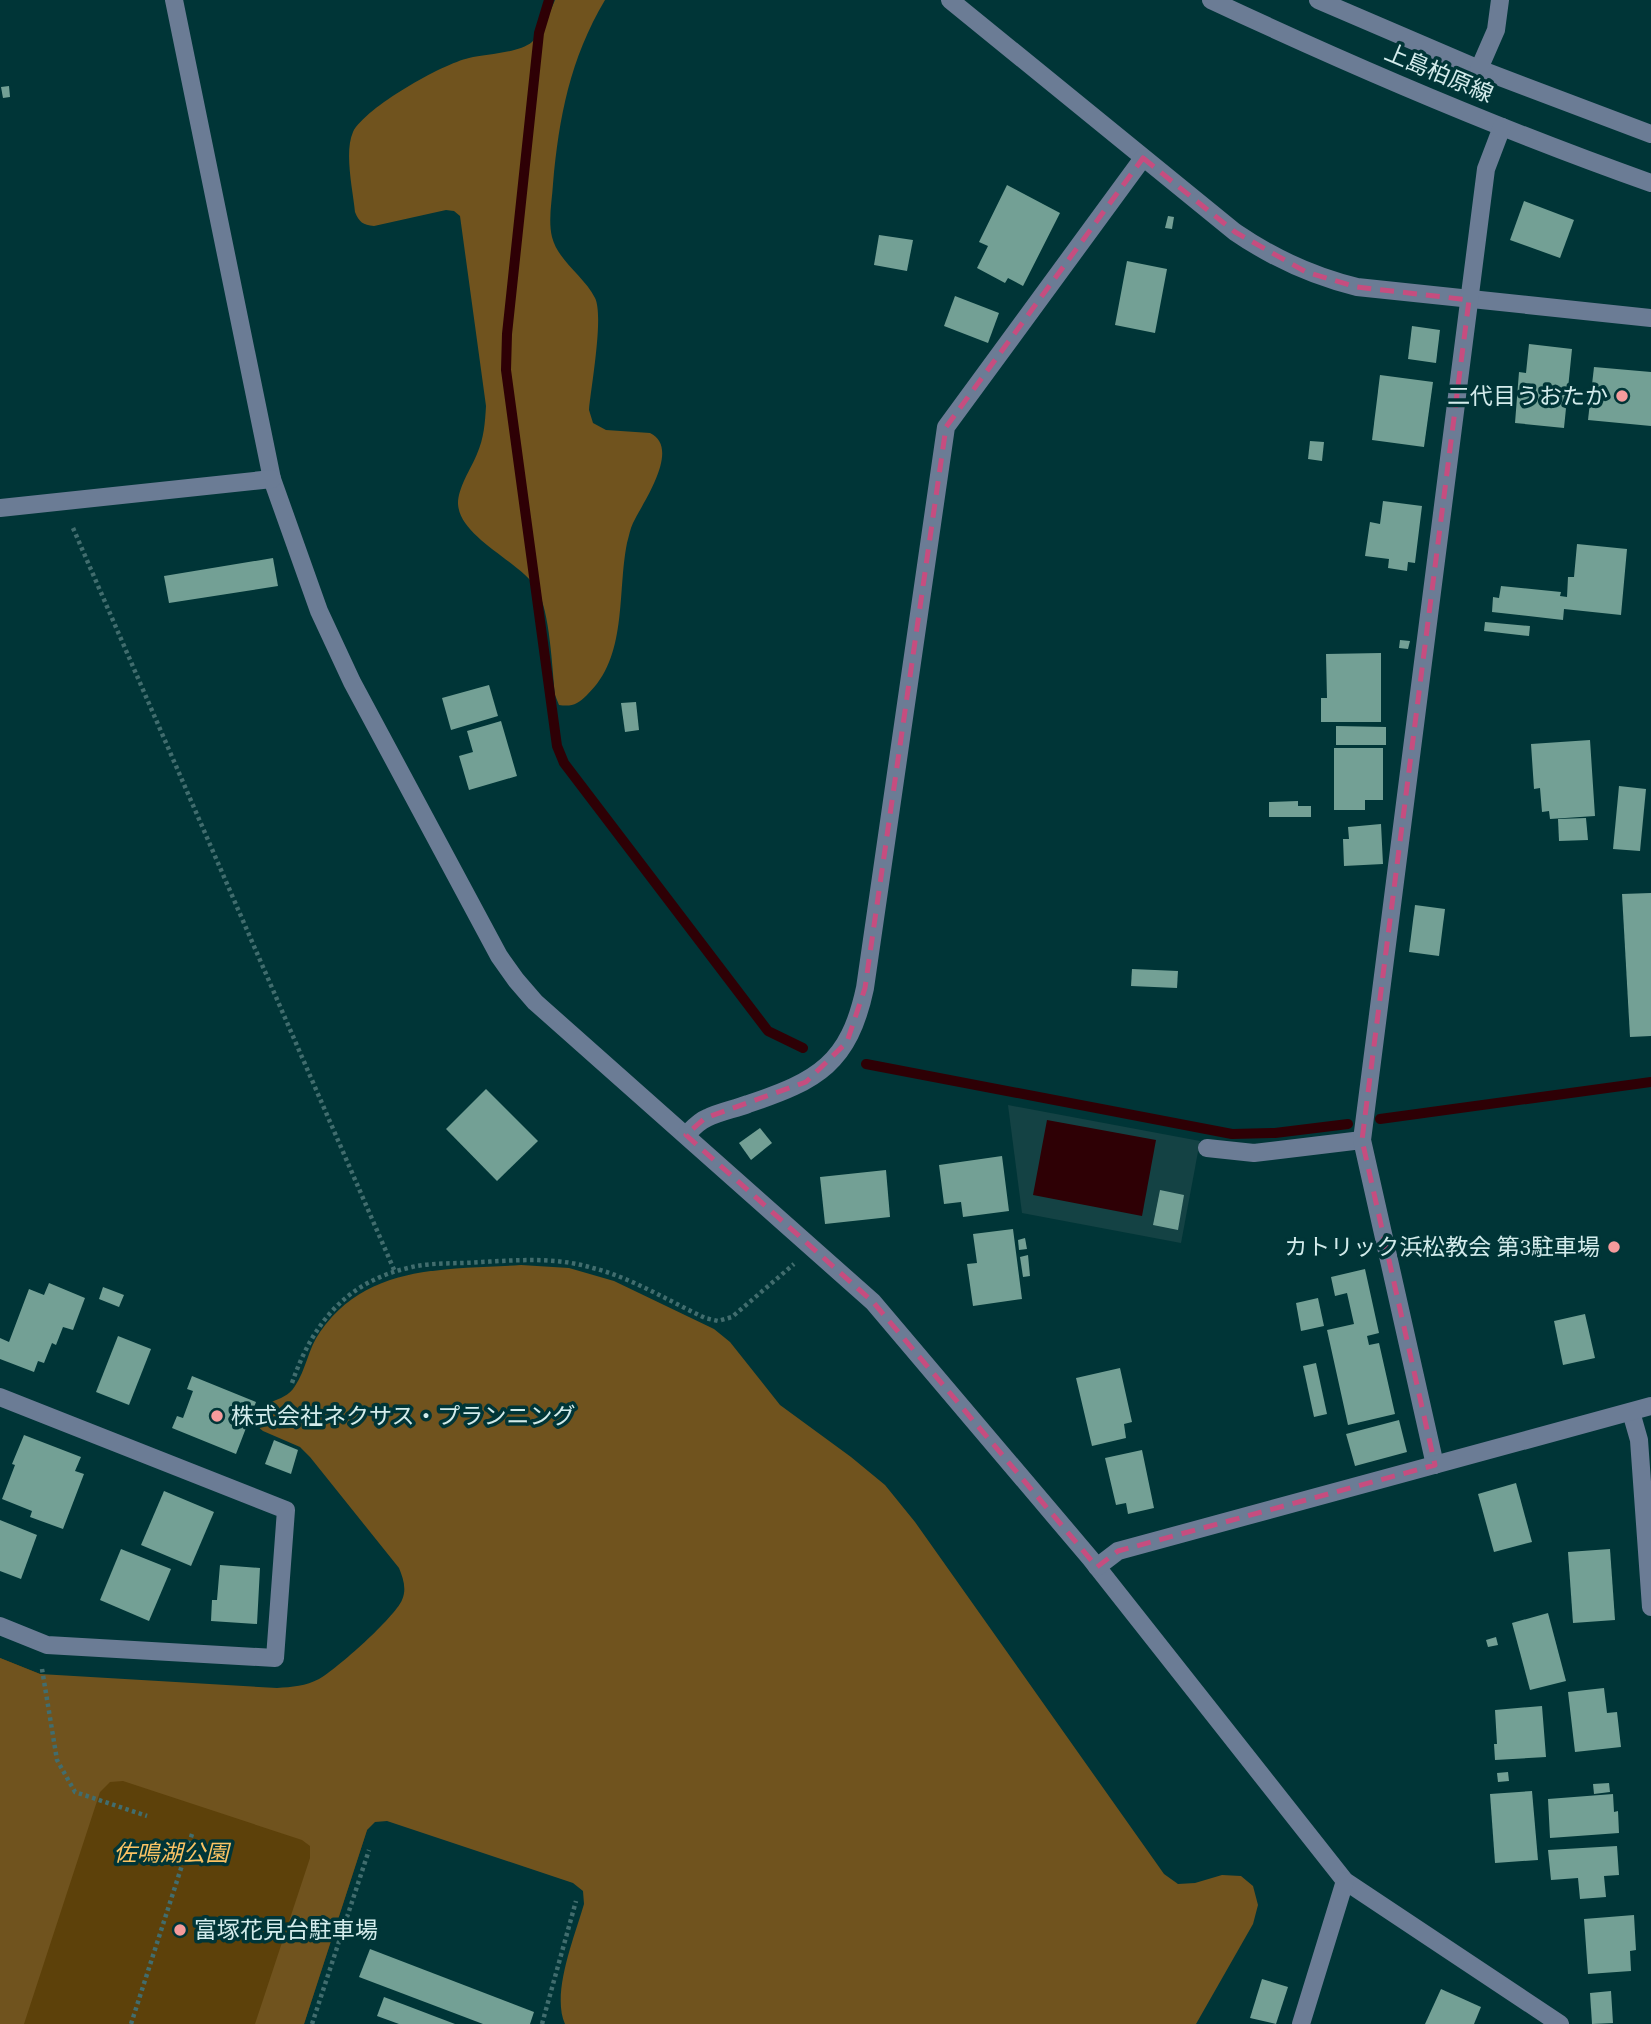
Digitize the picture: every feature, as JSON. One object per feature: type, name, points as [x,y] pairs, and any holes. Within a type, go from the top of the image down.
[{"type":"street","points":[[174,0],[272,479],[319,611],[352,682],[499,956],[535,1002],[853,1283],[892,1323],[1097,1567],[1345,1881],[1560,2024]]},
{"type":"street","points":[[950,0],[1234,232],[1280,261],[1306,272],[1357,287],[1651,318]]},
{"type":"street","name":"上島柏原線","points":[[1211,0],[1336,57],[1502,127],[1651,183]]},
{"type":"street","name":"上島柏原線","points":[[1318,0],[1479,69],[1651,134]]},
{"type":"street","points":[[1479,69],[1496,30],[1500,0]]},
{"type":"street","points":[[1435,1465],[1362,1140],[1486,169],[1502,127]]},
{"type":"street","points":[[686,1135],[705,1118],[806,1083],[829,1065],[847,1042],[859,1016],[865,988],[946,427],[1143,158]]},
{"type":"street","points":[[0,508],[272,479]]},
{"type":"street","points":[[1207,1148],[1265,1153],[1362,1140]]},
{"type":"street","points":[[0,1396],[286,1510],[275,1658],[47,1645],[0,1626]]},
{"type":"street","points":[[1097,1567],[1118,1551],[1651,1406]]},
{"type":"street","points":[[1631,1412],[1639,1440],[1651,1607]]},
{"type":"street","points":[[1301,2024],[1345,1881]]},
{"type":"path","points":[[62,501],[395,1272]]},
{"type":"path","points":[[292,1383],[302,1355],[316,1329],[336,1306],[359,1288],[395,1272],[414,1267],[521,1259],[570,1263],[617,1276],[705,1318],[718,1321],[732,1317],[813,1248]]},
{"type":"path","points":[[41,1666],[57,1760],[75,1793],[147,1816]]},
{"type":"path","points":[[131,2024],[193,1831]]},
{"type":"path","points":[[312,2024],[369,1850]]},
{"type":"path","points":[[542,2024],[576,1902]]},
{"type":"highlighted area","points":[[1143,158],[1235,232],[1306,272],[1357,287],[1469,300],[1362,1140],[1435,1465],[1118,1551],[1097,1567],[873,1302],[686,1135],[705,1118],[806,1082],[847,1042],[865,988],[946,427]]},
{"type":"shaded area","points":[[555,0],[605,0],[583,44],[568,89],[559,135],[550,217],[555,246],[590,290],[597,307],[598,335],[589,410],[593,423],[606,430],[650,433],[659,440],[662,451],[657,476],[632,525],[627,543],[619,624],[609,662],[600,680],[587,695],[578,703],[568,706],[559,705],[555,695],[548,625],[537,589],[518,569],[469,528],[461,516],[458,504],[462,485],[481,442],[486,406],[460,216],[454,211],[446,210],[374,226],[364,224],[355,212],[349,161],[353,132],[388,99],[424,77],[457,62],[526,46],[539,33]]},
{"type":"shaded area","points":[[1008,1105],[1200,1141],[1181,1243],[1022,1213]]},
{"type":"shaded area","points":[[1047,1120],[1156,1140],[1142,1216],[1033,1195]]},
{"type":"shaded area","points":[[521,1265],[569,1268],[614,1281],[714,1329],[730,1342],[780,1405],[885,1485],[915,1522],[1164,1874],[1178,1884],[1195,1883],[1222,1875],[1241,1876],[1253,1886],[1258,1905],[1253,1924],[1196,2024],[565,2024],[561,2011],[562,1981],[584,1904],[583,1891],[573,1883],[387,1821],[375,1822],[367,1830],[304,2024],[255,2024],[310,1858],[310,1846],[302,1840],[123,1781],[110,1782],[100,1792],[24,2024],[0,2024],[0,1658],[40,1674],[277,1688],[309,1683],[339,1665],[397,1608],[403,1596],[403,1580],[399,1568],[310,1457],[300,1447],[263,1431],[257,1426],[258,1416],[266,1405],[290,1392],[299,1380],[320,1332],[339,1310],[361,1293],[411,1274]]},
{"type":"green space","name":"佐鳴湖公園","points":[[0,1658],[40,1674],[367,1830],[304,2024],[0,2024]]},
{"type":"building","points":[[9,86],[10,97],[3,98],[1,87]]},
{"type":"building","points":[[1007,185],[1060,213],[1023,286],[1008,278],[1005,283],[977,268],[988,246],[979,242]]},
{"type":"building","points":[[1524,201],[1574,220],[1560,258],[1510,240]]},
{"type":"building","points":[[1168,216],[1174,217],[1172,229],[1165,228]]},
{"type":"building","points":[[879,235],[913,240],[907,271],[874,265]]},
{"type":"building","points":[[1127,261],[1167,269],[1155,333],[1115,325]]},
{"type":"building","points":[[955,296],[999,313],[988,343],[944,326]]},
{"type":"building","points":[[1412,326],[1440,330],[1436,363],[1408,359]]},
{"type":"building","points":[[1529,344],[1572,349],[1564,428],[1515,423],[1519,372],[1526,373]]},
{"type":"building","points":[[1594,367],[1651,372],[1651,426],[1588,420]]},
{"type":"building","points":[[1380,375],[1433,382],[1424,447],[1372,440]]},
{"type":"building","points":[[1310,441],[1324,442],[1322,461],[1308,459]]},
{"type":"building","points":[[1383,501],[1422,506],[1415,563],[1408,562],[1407,571],[1388,568],[1389,559],[1365,556],[1370,522],[1380,524]]},
{"type":"building","points":[[1577,544],[1627,549],[1621,615],[1564,609],[1563,620],[1492,612],[1493,597],[1499,598],[1501,586],[1561,592],[1560,596],[1567,597],[1568,577],[1574,577]]},
{"type":"building","points":[[273,558],[278,586],[169,603],[164,576]]},
{"type":"building","points":[[1485,622],[1530,626],[1529,636],[1484,631]]},
{"type":"building","points":[[1400,640],[1410,641],[1408,649],[1399,648]]},
{"type":"building","points":[[1381,653],[1381,722],[1321,722],[1321,698],[1327,698],[1326,654]]},
{"type":"building","points":[[489,685],[498,716],[451,730],[442,698]]},
{"type":"building","points":[[636,702],[639,730],[625,732],[621,703]]},
{"type":"building","points":[[501,721],[517,776],[469,790],[459,756],[473,752],[467,731]]},
{"type":"building","points":[[1336,726],[1386,727],[1386,745],[1336,745]]},
{"type":"building","points":[[1590,740],[1595,816],[1550,819],[1549,811],[1542,812],[1540,788],[1534,789],[1531,744]]},
{"type":"building","points":[[1334,748],[1383,748],[1383,800],[1365,800],[1365,810],[1334,810]]},
{"type":"building","points":[[1619,786],[1646,789],[1640,851],[1613,849]]},
{"type":"building","points":[[1298,801],[1298,806],[1311,806],[1311,817],[1269,817],[1269,802]]},
{"type":"building","points":[[1586,818],[1588,840],[1559,841],[1558,819]]},
{"type":"building","points":[[1381,824],[1383,864],[1344,866],[1343,839],[1349,839],[1348,827]]},
{"type":"building","points":[[1651,893],[1651,1036],[1630,1037],[1622,894]]},
{"type":"building","points":[[1415,905],[1445,909],[1439,956],[1409,952]]},
{"type":"building","points":[[1132,969],[1178,971],[1177,988],[1131,986]]},
{"type":"building","points":[[486,1089],[538,1141],[497,1181],[446,1129]]},
{"type":"building","points":[[760,1128],[772,1143],[751,1160],[739,1143]]},
{"type":"building","points":[[1002,1156],[1009,1211],[963,1217],[961,1202],[944,1204],[939,1165]]},
{"type":"building","points":[[886,1170],[890,1217],[825,1224],[820,1177]]},
{"type":"building","points":[[1160,1190],[1184,1195],[1178,1230],[1153,1225]]},
{"type":"building","points":[[1013,1229],[1022,1299],[973,1306],[967,1264],[977,1263],[973,1234]]},
{"type":"building","points":[[1025,1238],[1027,1249],[1019,1250],[1018,1240]]},
{"type":"building","points":[[1028,1255],[1030,1276],[1023,1277],[1020,1257]]},
{"type":"building","points":[[1365,1269],[1379,1333],[1367,1336],[1369,1345],[1379,1343],[1395,1414],[1348,1425],[1327,1330],[1354,1324],[1347,1293],[1335,1296],[1331,1277]]},
{"type":"building","points":[[49,1283],[85,1298],[73,1330],[63,1327],[56,1345],[52,1343],[44,1363],[38,1361],[34,1372],[0,1359],[0,1338],[9,1342],[29,1289],[44,1295]]},
{"type":"building","points":[[103,1287],[124,1295],[119,1307],[99,1299]]},
{"type":"building","points":[[1318,1298],[1324,1326],[1301,1331],[1296,1303]]},
{"type":"building","points":[[1585,1314],[1595,1358],[1563,1365],[1554,1321]]},
{"type":"building","points":[[118,1336],[151,1349],[129,1405],[96,1392]]},
{"type":"building","points":[[1316,1363],[1327,1414],[1314,1417],[1303,1366]]},
{"type":"building","points":[[1120,1368],[1132,1422],[1124,1424],[1126,1438],[1092,1446],[1076,1378]]},
{"type":"building","points":[[192,1376],[256,1402],[236,1454],[172,1428],[177,1416],[183,1418],[193,1391],[187,1389]]},
{"type":"building","points":[[1399,1420],[1407,1452],[1355,1466],[1346,1434]]},
{"type":"building","points":[[24,1435],[81,1457],[75,1471],[84,1474],[63,1529],[30,1517],[32,1511],[2,1499]]},
{"type":"building","points":[[274,1440],[298,1450],[291,1474],[265,1464]]},
{"type":"building","points":[[1142,1450],[1154,1508],[1128,1514],[1126,1503],[1116,1505],[1105,1458]]},
{"type":"building","points":[[1516,1483],[1532,1542],[1494,1552],[1478,1494]]},
{"type":"building","points":[[164,1491],[214,1512],[191,1566],[141,1545]]},
{"type":"building","points":[[0,1520],[37,1535],[21,1579],[0,1571]]},
{"type":"building","points":[[121,1549],[171,1569],[149,1621],[100,1600]]},
{"type":"building","points":[[1610,1549],[1615,1620],[1573,1623],[1568,1552]]},
{"type":"building","points":[[220,1565],[260,1568],[257,1624],[211,1621],[212,1600],[217,1600]]},
{"type":"building","points":[[1548,1613],[1566,1681],[1530,1690],[1512,1623]]},
{"type":"building","points":[[1496,1637],[1498,1645],[1488,1647],[1486,1640]]},
{"type":"building","points":[[1604,1688],[1607,1713],[1617,1712],[1621,1747],[1575,1752],[1568,1692]]},
{"type":"building","points":[[1542,1706],[1546,1757],[1495,1760],[1495,1710]]},
{"type":"building","points":[[1508,1772],[1509,1781],[1498,1782],[1497,1773]]},
{"type":"building","points":[[1609,1783],[1610,1792],[1594,1794],[1593,1784]]},
{"type":"building","points":[[1532,1791],[1538,1860],[1495,1863],[1490,1794]]},
{"type":"building","points":[[1613,1794],[1614,1812],[1618,1811],[1619,1833],[1550,1838],[1548,1799]]},
{"type":"building","points":[[1617,1846],[1619,1875],[1604,1876],[1606,1897],[1580,1899],[1578,1878],[1551,1880],[1548,1850]]},
{"type":"building","points":[[1634,1915],[1636,1950],[1630,1951],[1631,1971],[1588,1974],[1584,1919]]},
{"type":"building","points":[[370,1949],[534,2012],[530,2024],[483,2024],[359,1977]]},
{"type":"building","points":[[1262,1979],[1288,1987],[1276,2024],[1250,2018]]},
{"type":"building","points":[[1441,1989],[1481,2007],[1474,2024],[1425,2024]]},
{"type":"building","points":[[1611,1991],[1613,2023],[1592,2024],[1590,1993]]},
{"type":"building","points":[[384,1997],[455,2024],[399,2024],[377,2016]]},
{"type":"waterway","points":[[549,0],[539,33],[507,334],[506,370],[557,746],[564,763],[768,1031],[803,1048]]},
{"type":"waterway","points":[[866,1064],[1232,1134],[1275,1133],[1348,1124]]},
{"type":"waterway","points":[[1380,1119],[1651,1082]]},
{"type":"place","name":"二代目うおたか","points":[[1622,396]]},
{"type":"place","name":"カトリック浜松教会 第3駐車場","points":[[1614,1247]]},
{"type":"place","name":"株式会社ネクサス・プランニング","points":[[217,1416]]},
{"type":"place","name":"富塚花見台駐車場","points":[[180,1930]]}]
